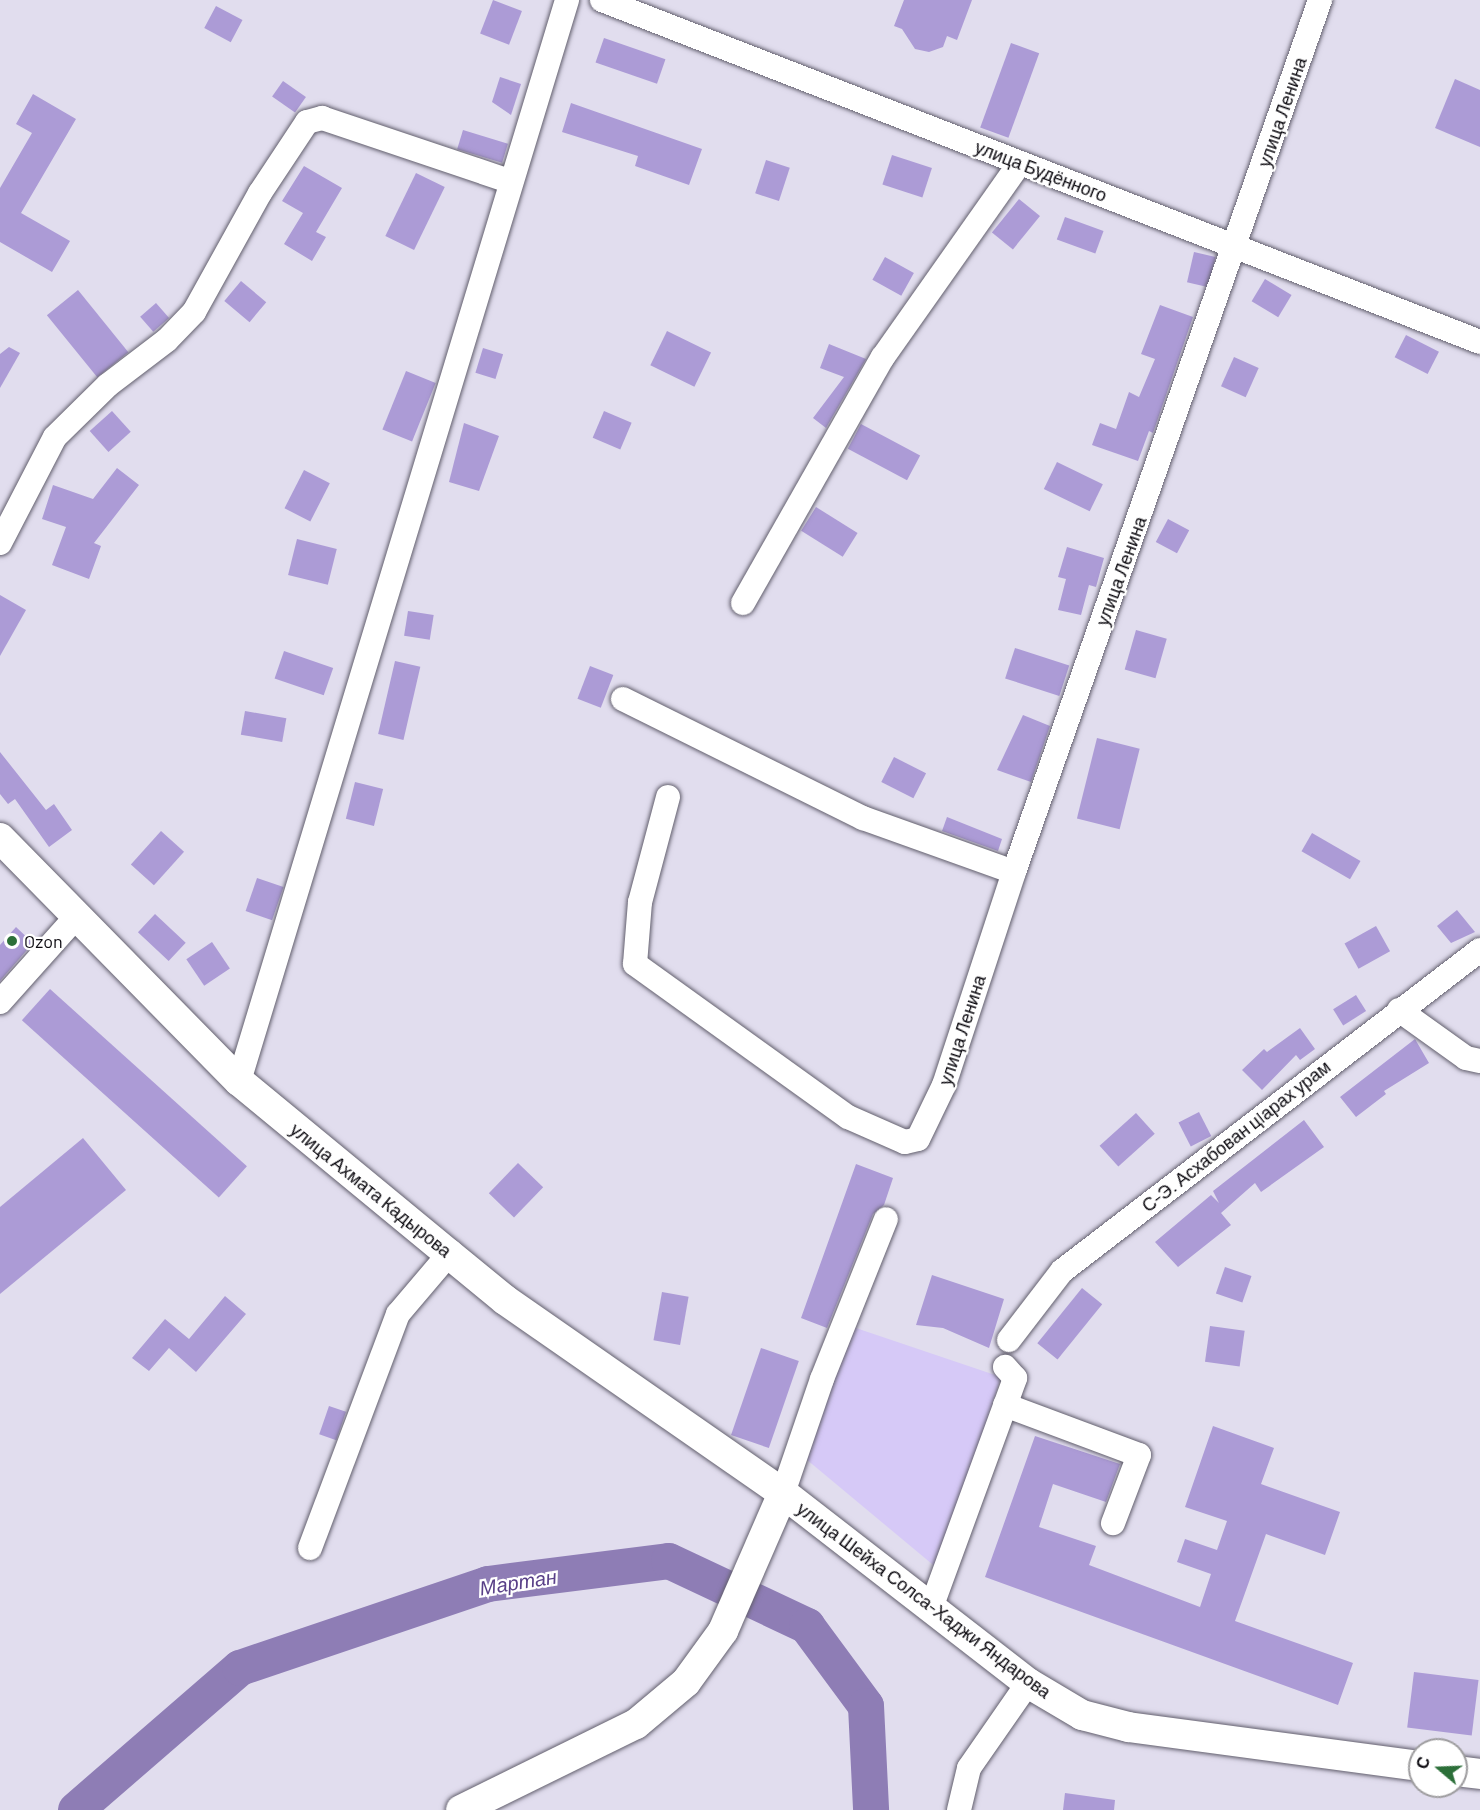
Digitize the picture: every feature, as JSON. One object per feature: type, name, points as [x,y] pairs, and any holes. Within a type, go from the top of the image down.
[{"type":"main road","name":"улица Ахмата Кадырова","points":[[0,838],[239,1081],[505,1300],[783,1493]]},
{"type":"main road","points":[[461,1810],[636,1724],[686,1682],[723,1631],[757,1547],[783,1493]]},
{"type":"main road","name":"улица Шейха Солса-Хаджи Яндарова","points":[[783,1493],[1028,1683],[1082,1715],[1128,1727],[1408,1764]]},
{"type":"street","points":[[239,1081],[509,181],[567,0]]},
{"type":"street","name":"улица Будённого","points":[[602,0],[1480,342]]},
{"type":"street","name":"улица Ленина","points":[[668,797],[640,902],[635,964],[848,1117],[905,1142],[918,1139],[944,1085],[1014,872],[1236,248],[1320,0]]},
{"type":"street","points":[[0,543],[55,437],[108,385],[167,340],[194,312],[260,193],[307,122],[322,118],[509,181]]},
{"type":"street","points":[[743,603],[883,357],[1020,163]]},
{"type":"street","points":[[623,699],[863,818],[1014,872]]},
{"type":"street","points":[[0,1002],[77,916]]},
{"type":"street","name":"С-Э. Асхабован цIарах урам","points":[[1009,1340],[1062,1271],[1480,950]]},
{"type":"street","points":[[1399,1010],[1466,1058],[1480,1060]]},
{"type":"street","points":[[783,1493],[822,1379],[886,1219]]},
{"type":"street","points":[[310,1548],[398,1314],[449,1254]]},
{"type":"street","points":[[932,1608],[1015,1378],[1005,1367]]},
{"type":"street","points":[[1005,1406],[1139,1455],[1113,1523]]},
{"type":"street","points":[[959,1810],[969,1768],[1028,1683]]},
{"type":"shaded area","points":[[850,1326],[1001,1377],[938,1569],[800,1454]]},
{"type":"building","points":[[493,0],[522,11],[509,45],[480,34]]},
{"type":"building","points":[[904,0],[972,0],[957,40],[947,36],[943,47],[929,52],[915,49],[902,29],[894,26]]},
{"type":"building","points":[[216,6],[242,20],[231,42],[204,28]]},
{"type":"building","points":[[604,38],[665,59],[657,84],[596,63]]},
{"type":"building","points":[[1011,43],[1039,53],[1008,138],[980,128]]},
{"type":"building","points":[[500,77],[521,84],[511,115],[492,102]]},
{"type":"building","points":[[1455,79],[1480,90],[1480,147],[1435,128]]},
{"type":"building","points":[[283,81],[306,97],[295,113],[272,97]]},
{"type":"building","points":[[33,94],[76,119],[21,213],[70,241],[52,272],[0,242],[0,188],[32,133],[16,124]]},
{"type":"building","points":[[571,103],[702,149],[689,185],[635,166],[638,156],[562,132]]},
{"type":"building","points":[[463,130],[508,144],[502,163],[457,149]]},
{"type":"building","points":[[892,155],[932,168],[922,197],[882,184]]},
{"type":"building","points":[[766,160],[790,168],[779,201],[755,193]]},
{"type":"building","points":[[304,166],[342,188],[316,232],[326,237],[312,261],[284,244],[303,213],[282,201]]},
{"type":"building","points":[[416,173],[445,187],[414,250],[385,236]]},
{"type":"building","points":[[1019,199],[1040,216],[1013,249],[992,232]]},
{"type":"building","points":[[1065,217],[1104,231],[1095,254],[1057,240]]},
{"type":"building","points":[[1194,252],[1215,257],[1208,287],[1187,282]]},
{"type":"building","points":[[885,257],[914,273],[901,296],[872,280]]},
{"type":"building","points":[[1265,279],[1292,295],[1278,317],[1252,301]]},
{"type":"building","points":[[241,281],[266,302],[250,322],[224,301]]},
{"type":"building","points":[[78,290],[128,352],[97,377],[47,315]]},
{"type":"building","points":[[156,303],[169,318],[153,332],[140,317]]},
{"type":"building","points":[[1160,305],[1193,317],[1153,433],[1149,431],[1138,461],[1092,445],[1100,423],[1116,429],[1129,392],[1139,397],[1155,359],[1141,354]]},
{"type":"building","points":[[667,331],[711,352],[694,387],[650,365]]},
{"type":"building","points":[[1406,335],[1439,352],[1428,374],[1395,357]]},
{"type":"building","points":[[829,344],[866,359],[826,428],[813,418],[844,377],[820,368]]},
{"type":"building","points":[[9,347],[20,353],[0,388],[0,354]]},
{"type":"building","points":[[483,348],[503,354],[495,379],[475,373]]},
{"type":"building","points":[[1234,357],[1259,368],[1246,397],[1221,386]]},
{"type":"building","points":[[406,371],[436,383],[412,441],[382,429]]},
{"type":"building","points":[[112,411],[131,432],[108,452],[90,431]]},
{"type":"building","points":[[604,411],[632,423],[620,449],[593,438]]},
{"type":"building","points":[[464,423],[499,436],[479,491],[449,482]]},
{"type":"building","points":[[861,424],[920,455],[907,480],[848,449]]},
{"type":"building","points":[[1057,462],[1103,484],[1090,511],[1044,489]]},
{"type":"building","points":[[117,468],[139,485],[94,543],[101,546],[89,579],[52,565],[66,527],[42,519],[53,485],[93,499]]},
{"type":"building","points":[[304,470],[330,483],[310,521],[284,508]]},
{"type":"building","points":[[816,507],[858,533],[843,557],[801,531]]},
{"type":"building","points":[[1168,519],[1189,530],[1177,553],[1156,542]]},
{"type":"building","points":[[297,539],[337,549],[328,585],[288,575]]},
{"type":"building","points":[[1067,547],[1104,558],[1096,587],[1089,585],[1081,615],[1058,610],[1066,579],[1058,577]]},
{"type":"building","points":[[0,595],[26,610],[0,656]]},
{"type":"building","points":[[408,611],[434,615],[430,640],[404,636]]},
{"type":"building","points":[[1136,630],[1167,639],[1155,678],[1125,669]]},
{"type":"building","points":[[1015,648],[1069,666],[1059,696],[1005,678]]},
{"type":"building","points":[[284,651],[333,668],[324,695],[275,678]]},
{"type":"building","points":[[395,661],[420,667],[403,740],[378,734]]},
{"type":"building","points":[[590,666],[613,675],[601,708],[577,699]]},
{"type":"building","points":[[245,711],[286,718],[282,742],[241,735]]},
{"type":"building","points":[[1023,715],[1050,726],[1031,782],[997,770]]},
{"type":"building","points":[[1097,738],[1140,749],[1120,829],[1077,819]]},
{"type":"building","points":[[0,752],[46,810],[54,804],[72,830],[49,847],[15,799],[8,804],[0,794]]},
{"type":"building","points":[[894,757],[926,773],[913,798],[881,782]]},
{"type":"building","points":[[355,782],[383,789],[374,826],[346,819]]},
{"type":"building","points":[[947,817],[1002,839],[998,851],[942,831]]},
{"type":"building","points":[[161,831],[184,852],[154,885],[131,864]]},
{"type":"building","points":[[1312,833],[1360,861],[1350,879],[1302,851]]},
{"type":"building","points":[[257,878],[283,887],[272,920],[246,911]]},
{"type":"building","points":[[1457,910],[1475,932],[1451,943],[1437,926]]},
{"type":"building","points":[[155,914],[186,943],[169,961],[138,932]]},
{"type":"building","points":[[1376,926],[1390,951],[1359,969],[1345,943]]},
{"type":"building","points":[[16,927],[33,943],[0,981],[0,945]]},
{"type":"building","points":[[212,942],[230,969],[204,986],[186,959]]},
{"type":"building","points":[[50,989],[247,1166],[219,1198],[22,1020]]},
{"type":"building","points":[[1356,995],[1366,1011],[1343,1025],[1333,1009]]},
{"type":"building","points":[[1300,1028],[1315,1049],[1300,1060],[1296,1055],[1262,1090],[1242,1070],[1264,1049],[1267,1052]]},
{"type":"building","points":[[1415,1039],[1429,1063],[1384,1091],[1386,1094],[1356,1117],[1340,1097]]},
{"type":"building","points":[[1199,1112],[1211,1136],[1191,1146],[1179,1122]]},
{"type":"building","points":[[1136,1113],[1155,1134],[1118,1167],[1100,1146]]},
{"type":"building","points":[[1304,1120],[1324,1147],[1261,1192],[1255,1183],[1221,1213],[1231,1225],[1178,1267],[1155,1242],[1211,1195],[1219,1203],[1213,1191]]},
{"type":"building","points":[[83,1138],[126,1190],[0,1294],[0,1207]]},
{"type":"building","points":[[518,1163],[543,1187],[514,1218],[489,1193]]},
{"type":"building","points":[[856,1164],[893,1178],[884,1205],[873,1214],[827,1328],[801,1318]]},
{"type":"building","points":[[1225,1267],[1251,1276],[1242,1303],[1216,1293]]},
{"type":"building","points":[[932,1275],[1004,1299],[989,1348],[943,1328],[916,1325]]},
{"type":"building","points":[[1082,1288],[1102,1304],[1058,1360],[1037,1343]]},
{"type":"building","points":[[662,1292],[689,1297],[680,1345],[653,1340]]},
{"type":"building","points":[[225,1296],[246,1314],[196,1372],[169,1348],[149,1371],[132,1358],[165,1319],[189,1339]]},
{"type":"building","points":[[1210,1326],[1245,1331],[1240,1367],[1205,1362]]},
{"type":"building","points":[[761,1348],[799,1361],[769,1448],[731,1435]]},
{"type":"building","points":[[329,1406],[346,1412],[336,1440],[319,1434]]},
{"type":"building","points":[[1213,1426],[1274,1448],[1261,1484],[1340,1512],[1325,1555],[1266,1534],[1235,1621],[1353,1663],[1338,1705],[985,1577],[1035,1436],[1120,1464],[1106,1502],[1053,1484],[1039,1527],[1096,1546],[1089,1565],[1200,1607],[1211,1574],[1177,1562],[1185,1539],[1217,1550],[1227,1521],[1185,1507]]},
{"type":"building","points":[[1414,1672],[1479,1680],[1472,1736],[1407,1728]]},
{"type":"building","points":[[1065,1793],[1115,1800],[1114,1810],[1063,1810]]},
{"type":"waterway","name":"Мартан","points":[[76,1810],[240,1668],[488,1584],[669,1561],[807,1626],[866,1706],[871,1810]]},
{"type":"place","name":"Ozon","points":[[12,941]]}]
